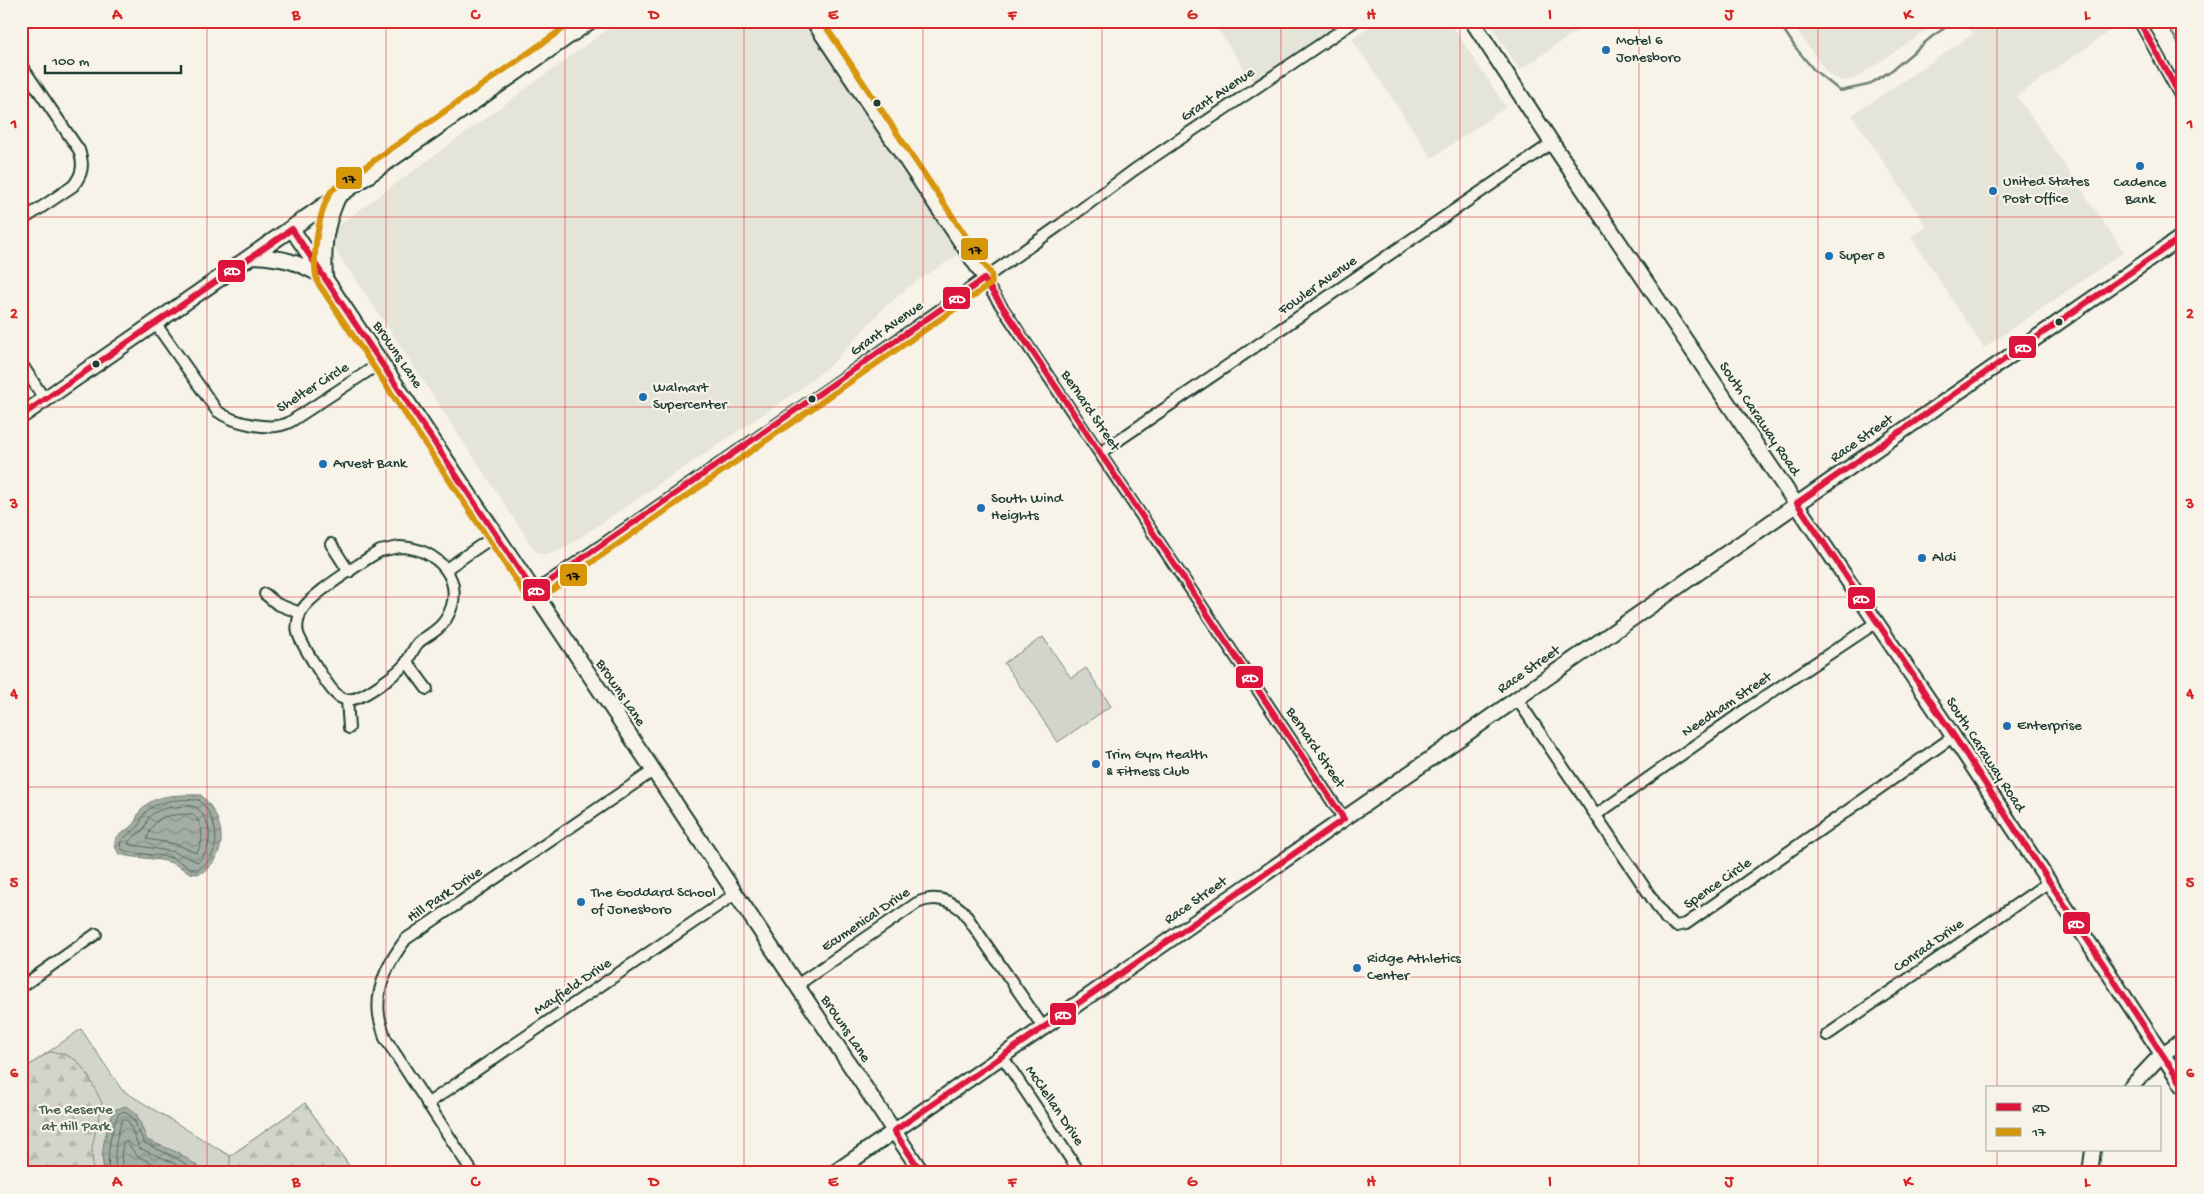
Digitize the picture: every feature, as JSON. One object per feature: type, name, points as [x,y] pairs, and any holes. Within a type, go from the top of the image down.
[{"type":"main road","points":[[21,416],[590,21]]},
{"type":"street","name":"Bernard Street","points":[[811,21],[1344,818]]},
{"type":"street","name":"Grant Avenue","points":[[534,592],[984,279],[1134,170],[1355,21]]},
{"type":"street","name":"South Caraway Road","points":[[1472,21],[1552,143],[1954,736],[2161,1056],[2183,1086]]},
{"type":"street","points":[[2139,21],[2183,101]]},
{"type":"street","points":[[21,65],[79,150],[82,169],[79,179],[73,186],[21,221]]},
{"type":"street","name":"Fowler Avenue","points":[[1100,453],[1552,143]]},
{"type":"street","points":[[325,278],[323,250],[325,231],[338,197]]},
{"type":"street","name":"Browns Lane","points":[[292,229],[922,1173]]},
{"type":"street","name":"Race Street","points":[[834,1173],[2183,236]]},
{"type":"street","points":[[254,256],[280,258],[298,262],[325,278]]},
{"type":"street","name":"Shelter Circle","points":[[155,324],[217,411],[232,419],[264,427],[278,426],[290,422],[382,362]]},
{"type":"street","points":[[21,363],[45,400]]},
{"type":"street","points":[[446,569],[496,535]]},
{"type":"street","points":[[332,544],[349,572]]},
{"type":"street","points":[[399,547],[411,547],[436,558],[446,569],[452,583],[453,603],[441,626],[418,644],[399,670],[358,698],[347,700],[336,694],[300,638],[297,624],[300,613],[309,601],[380,551],[399,547]]},
{"type":"street","points":[[265,594],[277,604],[300,613]]},
{"type":"street","name":"Needham Street","points":[[1596,815],[1742,712],[1877,622]]},
{"type":"street","points":[[406,662],[427,689]]},
{"type":"street","name":"Spence Circle","points":[[1517,698],[1666,919],[1673,925],[1681,926],[1954,736]]},
{"type":"street","points":[[347,700],[349,728]]},
{"type":"street","name":"Hill Park Drive","points":[[472,1173],[385,1038],[379,1014],[379,991],[394,954],[406,939],[653,771]]},
{"type":"street","name":"Conrad Drive","points":[[1827,1035],[2049,882]]},
{"type":"street","name":"Mayfield Drive","points":[[427,1104],[735,894]]},
{"type":"street","name":"Ecumenical Drive","points":[[797,985],[917,903],[937,898],[954,904],[963,911],[1043,1027]]},
{"type":"street","points":[[21,987],[96,934]]},
{"type":"street","points":[[2132,1086],[2161,1056],[2183,1040]]},
{"type":"street","name":"McClellan Drive","points":[[1002,1056],[1080,1173]]},
{"type":"street","points":[[2090,1173],[2092,1152]]},
{"type":"shaded area","points":[[619,21],[802,21],[958,255],[911,285],[882,310],[836,360],[801,389],[563,549],[552,554],[543,555],[536,552],[325,235]]},
{"type":"shaded area","points":[[1212,21],[1343,21],[1253,82]]},
{"type":"shaded area","points":[[1378,21],[1449,21],[1506,107],[1432,158],[1352,39]]},
{"type":"shaded area","points":[[1488,21],[1591,21],[1520,70]]},
{"type":"shaded area","points":[[1790,21],[1940,21],[1853,80],[1842,81],[1829,75]]},
{"type":"shaded area","points":[[1965,21],[2124,21],[2017,96],[2124,252],[1984,348],[1911,237],[1927,227],[1852,115],[1973,34]]},
{"type":"green space","points":[[1043,637],[1071,678],[1086,668],[1111,706],[1058,742],[1004,663]]},
{"type":"green space","name":"The Reserve at Hill Park","points":[[81,1029],[122,1090],[230,1156],[305,1103],[352,1170],[348,1173],[21,1173],[21,1071]]},
{"type":"green space","points":[[49,1052],[62,1053],[76,1060],[88,1075],[102,1103],[92,1147],[93,1173],[21,1173],[21,1071]]},
{"type":"green space","points":[[305,1103],[352,1170],[351,1173],[233,1173],[230,1168],[230,1156]]},
{"type":"water","points":[[201,795],[208,802],[218,820],[221,839],[220,849],[216,858],[203,872],[193,874],[166,861],[119,854],[115,843],[116,839],[133,824],[147,804],[153,800],[169,796]]},
{"type":"water","points":[[126,1106],[137,1115],[147,1140],[179,1153],[207,1173],[105,1173],[102,1157],[109,1125],[114,1110]]},
{"type":"waterway","points":[[1778,21],[1795,47],[1813,69],[1840,91],[1868,85],[1892,70],[1934,35],[1956,21]]},
{"type":"waterway","points":[[2169,21],[2172,33],[2183,50]]},
{"type":"transit line","name":"17","points":[[574,21],[332,190],[323,209],[315,249],[318,283],[527,597],[533,601],[539,599],[992,283],[991,274],[822,21]]},
{"type":"transit line","name":"RD","points":[[2139,21],[2183,101]]},
{"type":"transit line","name":"RD","points":[[21,416],[292,229],[534,592],[984,279],[1344,819],[894,1131],[922,1173]]},
{"type":"transit line","name":"RD","points":[[2183,236],[1797,503],[1954,736],[2183,1086]]},
{"type":"place","name":"Motel 6 Jonesboro","points":[[1606,50]]},
{"type":"place","name":"Cadence Bank","points":[[2140,166]]},
{"type":"place","name":"United States Post Office","points":[[1993,191]]},
{"type":"place","name":"Super 8","points":[[1829,256]]},
{"type":"place","name":"Walmart Supercenter","points":[[643,397]]},
{"type":"place","name":"Arvest Bank","points":[[323,464]]},
{"type":"place","name":"South Wind Heights","points":[[981,508]]},
{"type":"place","name":"Aldi","points":[[1922,558]]},
{"type":"place","name":"Enterprise","points":[[2007,726]]},
{"type":"place","name":"Trim Gym Health & Fitness Club","points":[[1096,764]]},
{"type":"place","name":"The Goddard School of Jonesboro","points":[[581,902]]},
{"type":"place","name":"Ridge Athletics Center","points":[[1357,968]]}]
